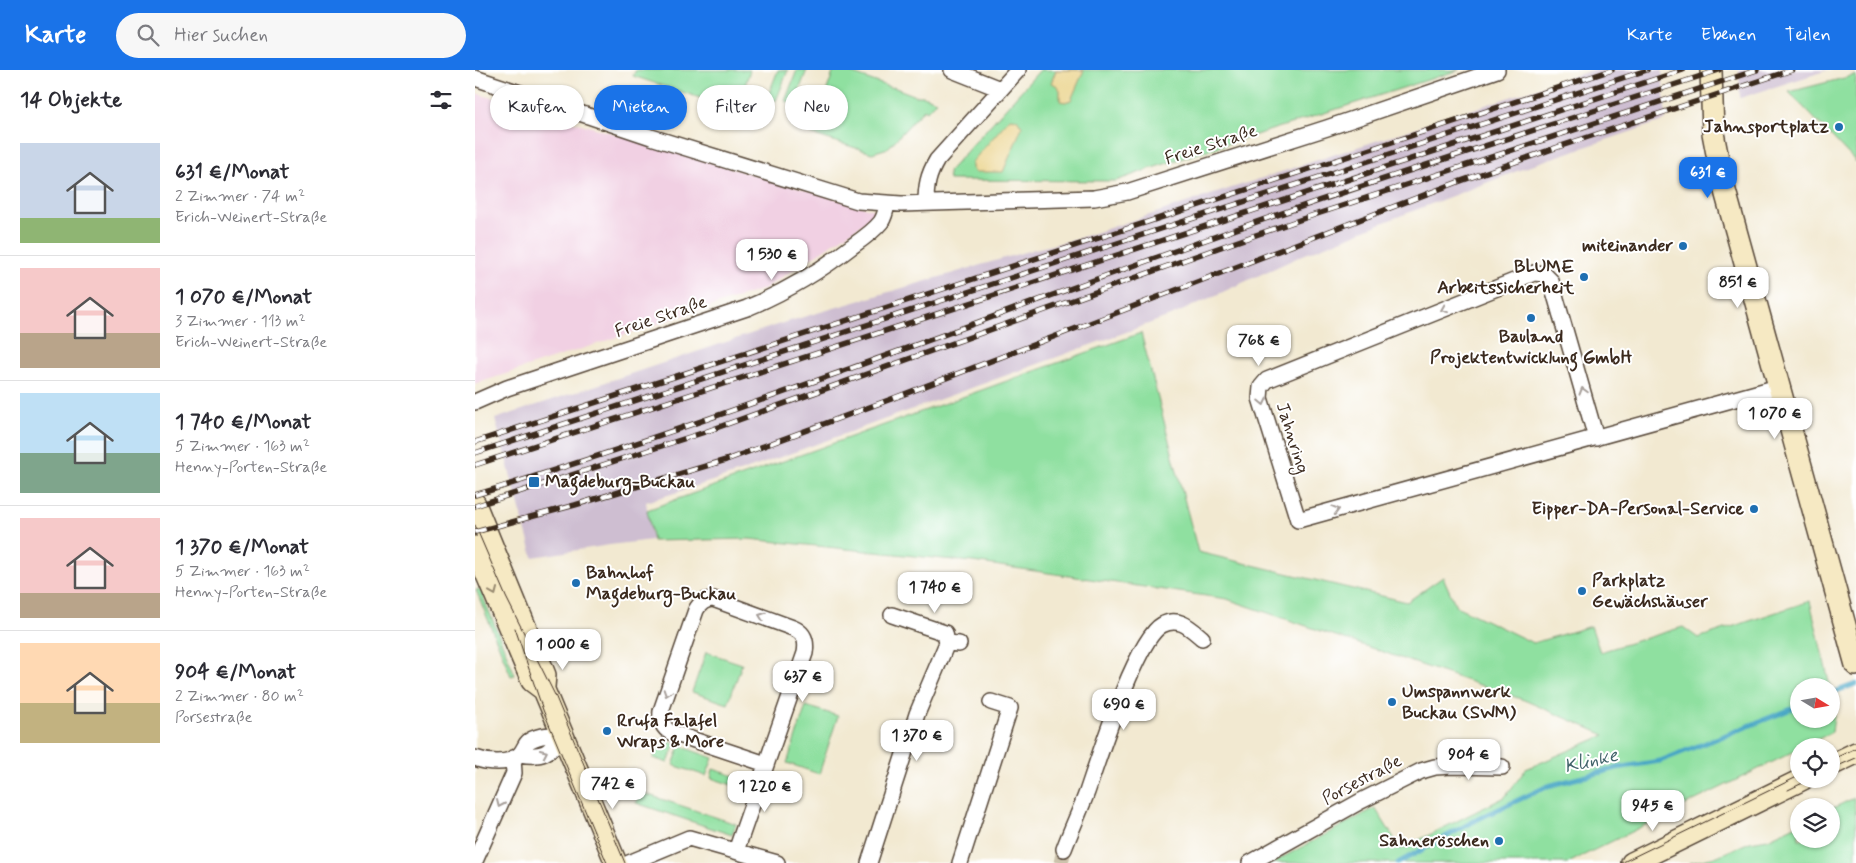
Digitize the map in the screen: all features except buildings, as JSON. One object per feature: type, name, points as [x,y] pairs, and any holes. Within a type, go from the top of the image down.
[{"type":"main road","points":[[1711,70],[1713,133],[1717,158],[1778,387],[1856,665]]},
{"type":"main road","points":[[475,504],[545,675],[544,690],[616,863]]},
{"type":"main road","points":[[475,547],[532,681],[544,690]]},
{"type":"main road","points":[[1840,761],[1856,753]]},
{"type":"main road","points":[[1631,863],[1790,785]]},
{"type":"street","points":[[952,70],[1000,89]]},
{"type":"street","points":[[926,203],[926,184],[929,173],[937,160],[1018,70]]},
{"type":"street","name":"Freie Straße","points":[[475,78],[651,137],[846,198],[887,204],[1094,198],[1127,192],[1336,125],[1497,70]]},
{"type":"street","name":"Freie Straße","points":[[475,402],[507,388],[747,308],[772,297],[796,284],[864,238],[880,223],[886,212],[887,204]]},
{"type":"street","name":"Jahnring","points":[[1596,438],[1551,281],[1544,274],[1534,273],[1497,287],[1267,380],[1261,387],[1260,398],[1299,520],[1596,438],[1778,387]]},
{"type":"street","points":[[736,852],[805,653],[805,638],[800,631],[713,598],[703,601],[696,610],[661,711],[662,723],[670,732],[766,764]]},
{"type":"street","points":[[869,863],[917,714],[953,643],[945,633],[892,615]]},
{"type":"street","points":[[1064,848],[1086,793],[1117,705],[1149,638],[1160,626],[1173,622],[1185,624],[1202,638]]},
{"type":"street","points":[[960,863],[1010,708],[991,702]]},
{"type":"street","points":[[475,758],[484,762],[501,762],[517,756],[535,757],[549,752],[563,736]]},
{"type":"street","points":[[475,861],[514,773],[517,756]]},
{"type":"street","name":"Porsestraße","points":[[1250,863],[1361,801],[1421,771],[1435,767],[1453,766],[1502,768]]},
{"type":"street","points":[[629,863],[689,838],[777,863]]},
{"type":"shaded area","points":[[1593,70],[1662,70],[1666,120],[1546,160],[1392,219],[1303,255],[1173,315],[731,475],[646,502],[652,540],[533,557],[495,419],[783,323],[1035,249],[1073,240]]},
{"type":"shaded area","points":[[1739,70],[1828,70],[1740,98]]},
{"type":"shaded area","points":[[475,93],[490,97],[490,130],[584,130],[584,125],[594,128],[594,130],[601,130],[881,212],[764,289],[475,384]]},
{"type":"green space","points":[[636,70],[750,70],[745,85],[697,85],[697,97],[687,94],[687,85],[661,85],[633,76]]},
{"type":"green space","points":[[778,70],[788,70],[776,101],[775,85],[772,85]]},
{"type":"green space","points":[[797,70],[807,70],[801,85],[791,85]]},
{"type":"green space","points":[[834,70],[843,70],[916,96],[923,96],[936,101],[927,111],[924,109],[888,148],[872,153],[811,134],[812,130],[848,130],[848,85],[829,85]]},
{"type":"green space","points":[[1040,70],[1459,70],[1116,181],[949,180],[948,172]]},
{"type":"green space","name":"Jahnsportplatz","points":[[1856,75],[1856,162],[1789,92]]},
{"type":"green space","points":[[1141,333],[1198,552],[1407,602],[1443,577],[1456,606],[1533,643],[1591,626],[1600,652],[1683,627],[1698,638],[1810,601],[1828,678],[1790,678],[1790,728],[1832,728],[1832,732],[1820,738],[1790,738],[1790,753],[1568,863],[1272,863],[1375,808],[1401,849],[1505,797],[1526,769],[1605,735],[1524,700],[1227,599],[973,562],[749,539],[653,541],[647,510]]},
{"type":"green space","points":[[480,589],[515,675],[511,676],[476,590]]},
{"type":"green space","points":[[706,652],[742,664],[728,704],[692,692]]},
{"type":"green space","points":[[806,706],[838,716],[819,774],[787,763]]},
{"type":"green space","points":[[660,739],[675,744],[668,763],[653,758]]},
{"type":"green space","points":[[680,746],[713,758],[706,776],[673,765]]},
{"type":"green space","points":[[713,769],[747,780],[744,789],[711,778]]},
{"type":"green space","points":[[640,792],[736,824],[732,835],[636,803]]},
{"type":"green space","points":[[1854,798],[1856,863],[1690,863],[1715,857],[1750,842],[1768,839],[1790,828],[1790,848],[1840,848],[1840,805]]},
{"type":"sand","points":[[1056,70],[1084,70],[1071,100],[1060,101],[1060,90],[1051,83]]},
{"type":"sand","points":[[1010,118],[1017,119],[1022,127],[1003,172],[975,172],[972,168],[972,162]]},
{"type":"waterway","name":"Klinke","points":[[1840,690],[1856,684]]},
{"type":"waterway","name":"Klinke","points":[[1398,863],[1478,819],[1548,786],[1617,768],[1660,761],[1790,710]]},
{"type":"tunnel","points":[[1061,863],[1064,849]]},
{"type":"tram line","points":[[475,525],[506,597],[555,695],[625,863]]},
{"type":"tram line","points":[[515,628],[543,710],[607,863]]},
{"type":"tram line","points":[[1840,756],[1856,748]]},
{"type":"tram line","points":[[1840,765],[1856,758]]},
{"type":"tram line","points":[[1621,863],[1790,780]]},
{"type":"tram line","points":[[1788,790],[1792,788]]},
{"type":"railway","points":[[475,442],[1612,70]]},
{"type":"railway","points":[[475,453],[1647,70]]},
{"type":"railway","points":[[475,465],[1683,70]]},
{"type":"railway","points":[[475,495],[661,435],[845,371],[1274,216],[1719,70]]},
{"type":"railway","points":[[475,506],[705,432],[1308,217],[1757,70]]},
{"type":"railway","points":[[475,532],[575,505],[726,460],[894,398],[1458,182],[1792,70]]},
{"type":"place","name":"Jahnsportplatz","points":[[1839,127]]},
{"type":"place","name":"miteinander","points":[[1683,246]]},
{"type":"place","name":"BLUME Arbeitssicherheit","points":[[1584,277]]},
{"type":"place","name":"Bauland Projektentwicklung GmbH","points":[[1531,318]]},
{"type":"place","name":"Magdeburg-Buckau","points":[[534,482]]},
{"type":"place","name":"Eipper-DA-Personal-Service","points":[[1754,509]]},
{"type":"place","name":"Bahnhof Magdeburg-Buckau","points":[[576,583]]},
{"type":"place","name":"Parkplatz Gewächshäuser","points":[[1582,591]]},
{"type":"place","name":"Umspannwerk Buckau (SWM)","points":[[1392,702]]},
{"type":"place","name":"Rrufa Falafel Wraps & More","points":[[607,731]]},
{"type":"place","name":"Sahneröschen","points":[[1499,841]]}]
